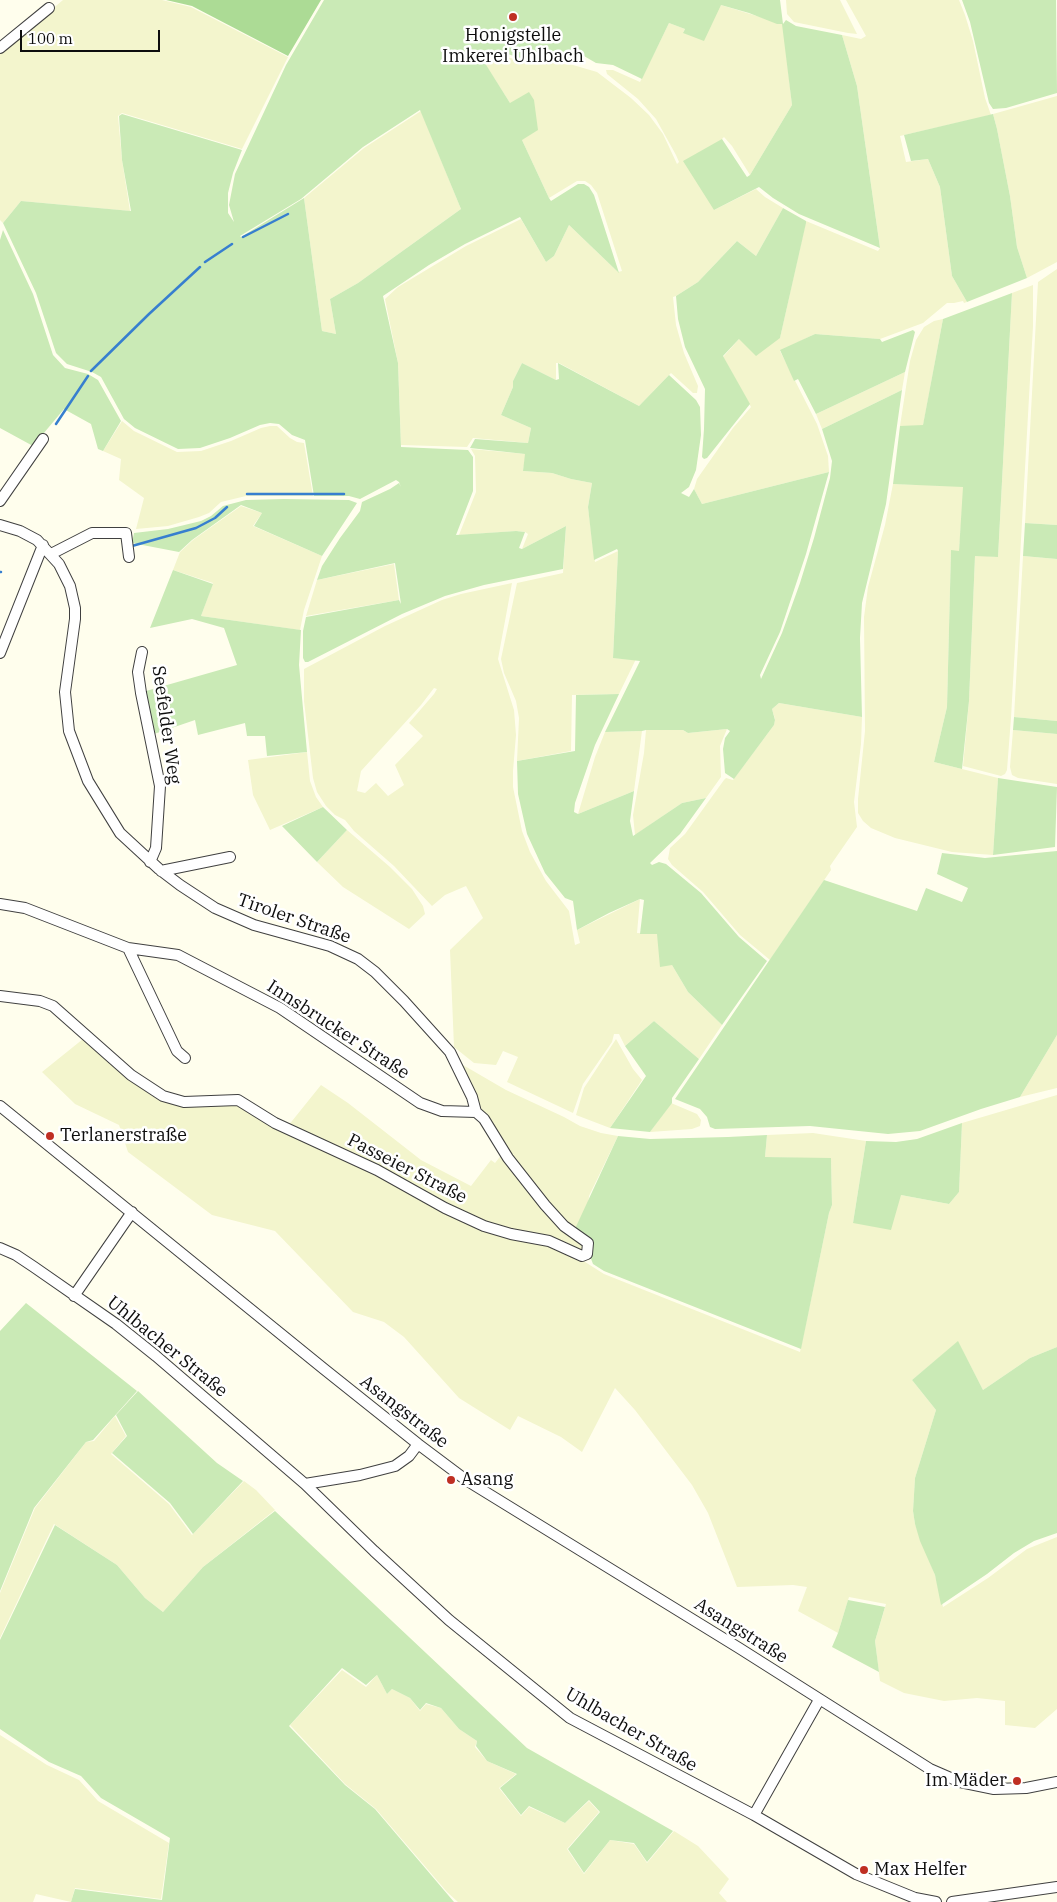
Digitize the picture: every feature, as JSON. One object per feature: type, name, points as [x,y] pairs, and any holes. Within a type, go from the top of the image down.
[{"type":"street","points":[[0,48],[49,8]]},
{"type":"street","points":[[0,501],[43,439]]},
{"type":"street","name":"Tiroler Straße","points":[[0,525],[29,536],[43,546],[62,569],[70,586],[75,608],[74,631],[65,692],[66,717],[73,743],[88,781],[110,818],[130,844],[161,871],[198,898],[234,917],[266,929],[330,946],[358,959],[386,982],[450,1052]]},
{"type":"street","points":[[51,554],[92,534],[126,533],[129,557]]},
{"type":"street","points":[[0,653],[43,546]]},
{"type":"street","name":"Seefelder Weg","points":[[142,652],[138,672],[160,786],[156,848],[150,862]]},
{"type":"street","points":[[161,871],[230,857]]},
{"type":"street","name":"Innsbrucker Straße","points":[[0,904],[25,908],[128,948],[178,955],[280,1008],[420,1103],[442,1110],[476,1112]]},
{"type":"street","points":[[128,948],[177,1051],[185,1058]]},
{"type":"street","name":"Passeier Straße","points":[[0,996],[40,1001],[53,1006],[131,1075],[163,1096],[184,1102],[238,1100],[275,1123],[377,1170],[446,1208],[484,1226],[511,1234],[546,1240],[582,1256],[586,1255],[589,1249],[588,1243],[564,1226],[545,1206],[508,1158],[484,1119],[476,1112],[472,1097],[450,1052]]},
{"type":"street","name":"Asangstraße","points":[[0,1106],[418,1444],[466,1480],[739,1648],[818,1700],[930,1769],[960,1782],[981,1787],[1026,1788],[1057,1782]]},
{"type":"street","points":[[74,1296],[132,1212]]},
{"type":"street","name":"Uhlbacher Straße","points":[[0,1248],[16,1255],[116,1324],[156,1356],[305,1484],[448,1620],[570,1718],[754,1815],[865,1878],[915,1898],[936,1902]]},
{"type":"street","points":[[305,1484],[360,1475],[395,1466],[409,1456],[418,1444]]},
{"type":"street","points":[[754,1815],[818,1700]]},
{"type":"street","points":[[952,1902],[1057,1887]]},
{"type":"green space","points":[[63,0],[162,0],[191,7],[288,57],[242,149],[122,113],[118,116],[122,160],[130,211],[21,201],[3,223],[0,220],[0,53]]},
{"type":"green space","points":[[166,0],[321,0],[288,56],[192,6]]},
{"type":"green space","points":[[324,0],[780,0],[783,24],[786,20],[796,26],[842,35],[857,86],[880,248],[799,214],[759,187],[714,210],[683,161],[722,139],[747,177],[750,175],[792,105],[782,24],[721,5],[704,41],[683,33],[685,29],[669,23],[642,79],[613,65],[596,63],[584,56],[579,62],[521,58],[504,53],[494,53],[483,60],[510,103],[529,92],[534,100],[538,130],[522,140],[549,198],[551,201],[578,184],[584,184],[589,187],[594,195],[619,273],[569,225],[554,256],[546,262],[520,217],[465,244],[429,265],[383,296],[398,363],[401,447],[468,450],[473,457],[473,491],[456,535],[525,532],[519,548],[522,549],[566,526],[563,569],[484,585],[445,596],[402,614],[305,662],[303,658],[303,631],[306,617],[399,600],[401,604],[395,563],[317,580],[322,566],[360,511],[362,502],[399,483],[401,487],[399,482],[396,480],[360,499],[349,496],[314,496],[305,440],[292,435],[279,424],[260,425],[200,448],[178,449],[135,428],[124,419],[101,377],[67,364],[56,353],[36,293],[3,223],[21,201],[131,211],[122,160],[119,116],[122,114],[242,150],[228,193],[228,213],[234,222],[229,205],[235,174],[286,65]],"holes":[[[420,110],[461,209],[358,283],[330,299],[336,334],[322,331],[304,198],[240,236],[301,199],[363,147]]]},
{"type":"green space","points":[[786,0],[840,0],[857,34],[794,22],[787,14]]},
{"type":"green space","points":[[846,0],[959,0],[973,41],[985,98],[991,115],[900,136],[906,162],[928,159],[940,187],[952,276],[967,302],[947,303],[923,323],[880,339],[815,334],[780,351],[817,424],[828,456],[829,472],[702,504],[694,489],[697,479],[733,428],[751,407],[723,357],[739,339],[780,338],[806,221],[878,251],[880,248],[857,86],[842,35],[861,39],[866,36]]},
{"type":"green space","points":[[962,0],[1056,0],[1057,93],[1006,108],[993,109],[989,103],[970,22]]},
{"type":"green space","points":[[721,5],[783,24],[792,105],[750,175],[732,146],[724,137],[722,139],[714,210],[756,189],[783,208],[756,256],[737,241],[698,282],[673,297],[676,325],[684,353],[698,386],[697,393],[693,393],[671,373],[639,406],[559,363],[556,363],[556,380],[522,363],[513,381],[513,387],[501,415],[531,428],[528,443],[473,438],[467,447],[401,445],[398,363],[385,299],[398,287],[466,246],[521,219],[546,262],[554,256],[569,225],[618,272],[622,271],[597,193],[585,181],[577,181],[549,198],[522,140],[510,103],[485,64],[495,56],[503,56],[518,60],[573,65],[597,72],[631,98],[649,115],[663,134],[677,164],[679,162],[676,155],[656,119],[638,99],[607,74],[606,70],[613,70],[640,82],[669,23],[685,29],[683,32]]},
{"type":"green space","points":[[1057,96],[1057,262],[1027,278],[1017,247],[1010,196],[993,114]]},
{"type":"green space","points":[[421,111],[461,209],[358,283],[330,299],[336,334],[322,331],[304,198],[364,148]]},
{"type":"green space","points":[[993,114],[1010,196],[1017,247],[1027,278],[967,302],[952,276],[940,187],[928,159],[911,161],[904,135]]},
{"type":"green space","points":[[783,208],[806,221],[806,223],[780,338],[756,356],[739,339],[723,356],[750,404],[707,458],[704,459],[702,457],[705,389],[685,347],[678,319],[676,296],[698,282],[737,241],[756,256]]},
{"type":"green space","points":[[3,230],[33,294],[53,355],[65,368],[88,374],[98,380],[121,421],[103,451],[98,449],[91,424],[64,409],[33,446],[0,428],[0,240]]},
{"type":"green space","points":[[1057,269],[1057,525],[1025,523],[1038,282]]},
{"type":"green space","points":[[1033,285],[1033,326],[1011,718],[1007,770],[1001,776],[963,766],[969,701],[975,555],[998,557],[1012,293]]},
{"type":"green space","points":[[1012,293],[998,557],[975,556],[969,701],[962,769],[934,762],[947,707],[951,550],[959,551],[963,487],[893,484],[900,426],[923,425],[943,319]]},
{"type":"green space","points":[[943,319],[923,426],[900,426],[910,361],[916,340],[924,327],[934,321]]},
{"type":"green space","points":[[913,330],[915,332],[905,372],[816,414],[798,379],[794,381],[780,350],[815,334],[880,339],[882,342]]},
{"type":"green space","points":[[522,363],[556,380],[559,379],[558,363],[639,406],[669,375],[696,400],[700,407],[701,435],[696,470],[689,487],[681,493],[689,497],[694,489],[702,504],[829,472],[806,554],[780,632],[760,675],[761,679],[782,633],[800,583],[830,478],[832,461],[822,429],[902,390],[886,504],[862,603],[860,638],[862,717],[779,703],[772,709],[775,720],[774,725],[734,779],[725,773],[723,749],[725,738],[730,731],[727,729],[688,733],[683,730],[605,732],[640,661],[613,658],[618,551],[617,549],[594,560],[588,507],[592,483],[552,473],[523,471],[525,454],[470,448],[475,439],[528,443],[531,428],[501,415],[513,387],[513,381]]},
{"type":"green space","points":[[905,372],[902,390],[822,429],[816,414]]},
{"type":"green space","points":[[122,421],[134,431],[177,452],[201,451],[261,428],[277,426],[290,438],[304,443],[313,496],[246,496],[221,502],[209,513],[199,517],[168,526],[136,529],[144,498],[119,480],[121,459],[103,451]]},
{"type":"green space","points":[[471,449],[526,454],[523,471],[552,473],[592,483],[588,507],[595,562],[618,551],[613,658],[636,659],[619,694],[572,695],[571,751],[517,761],[519,718],[516,701],[504,673],[501,659],[517,583],[563,573],[566,526],[522,549],[528,534],[525,532],[459,535],[476,492],[475,456]]},
{"type":"green space","points":[[893,484],[964,486],[959,551],[951,551],[947,707],[934,762],[998,778],[993,855],[952,852],[895,838],[871,828],[858,813],[865,731],[864,617],[868,587],[885,525]]},
{"type":"green space","points":[[246,500],[349,500],[357,503],[322,556],[254,526],[262,513],[241,505],[192,540],[179,552],[132,543],[134,533],[168,529],[201,521],[211,516],[223,506]]},
{"type":"green space","points":[[241,506],[262,513],[253,526],[322,556],[304,610],[300,630],[201,616],[213,583],[173,570],[180,552],[193,540]]},
{"type":"green space","points":[[1025,523],[1057,525],[1057,559],[1023,556]]},
{"type":"green space","points":[[1023,556],[1057,559],[1057,721],[1014,717]]},
{"type":"green space","points":[[394,564],[399,600],[306,616],[317,580]]},
{"type":"green space","points":[[173,570],[213,584],[201,616],[301,630],[299,665],[307,752],[267,756],[265,736],[247,736],[245,723],[198,735],[195,720],[154,734],[146,691],[237,665],[224,628],[192,619],[150,628]]},
{"type":"green space","points":[[512,583],[498,659],[514,710],[516,735],[513,787],[522,831],[530,852],[546,881],[569,911],[575,945],[580,943],[577,930],[640,899],[637,933],[657,934],[688,992],[722,1025],[699,1059],[654,1021],[625,1046],[619,1034],[614,1034],[612,1042],[583,1084],[573,1113],[507,1082],[518,1057],[503,1051],[496,1065],[474,1063],[454,1047],[450,950],[483,918],[466,886],[445,895],[432,906],[394,866],[354,831],[345,820],[335,815],[326,806],[317,792],[313,778],[304,701],[304,669],[385,626],[442,600]],"holes":[[[434,688],[437,689],[409,723],[423,736],[395,765],[404,785],[388,796],[376,783],[365,793],[357,791],[361,771]]]},
{"type":"green space","points":[[619,694],[595,745],[575,803],[574,812],[578,814],[634,791],[630,821],[633,836],[682,803],[706,798],[680,834],[650,863],[652,865],[659,862],[666,864],[701,893],[739,937],[767,961],[722,1025],[688,992],[672,965],[660,967],[657,934],[640,934],[644,900],[640,899],[577,930],[573,901],[565,898],[545,873],[527,834],[518,794],[517,761],[575,751],[576,695]]},
{"type":"green space","points":[[779,703],[862,717],[861,744],[854,802],[857,827],[830,866],[831,870],[770,960],[740,935],[703,892],[672,865],[668,859],[670,848],[685,834],[724,780],[726,778],[733,780],[774,725],[775,719],[772,709]]},
{"type":"green space","points":[[1014,717],[1057,721],[1057,734],[1013,730]]},
{"type":"green space","points":[[727,729],[720,746],[721,777],[706,798],[682,803],[635,835],[633,815],[644,753],[646,730],[683,730],[688,733]]},
{"type":"green space","points":[[1013,730],[1057,734],[1057,784],[1018,778],[1012,775],[1010,767]]},
{"type":"green space","points":[[642,731],[634,791],[578,814],[595,757],[605,732]]},
{"type":"green space","points":[[307,752],[310,781],[316,797],[323,807],[270,830],[253,795],[248,760]]},
{"type":"green space","points":[[998,778],[1057,787],[1055,847],[993,855]]},
{"type":"green space","points":[[323,807],[347,830],[317,862],[282,826]]},
{"type":"green space","points":[[347,830],[390,867],[412,889],[423,906],[425,914],[409,929],[343,887],[317,862]]},
{"type":"green space","points":[[1057,851],[1057,1035],[1020,1097],[920,1131],[888,1134],[810,1126],[715,1129],[710,1127],[707,1117],[700,1109],[675,1099],[824,880],[917,911],[926,888],[962,902],[968,888],[937,874],[942,853],[985,858]]},
{"type":"green space","points":[[654,1021],[699,1059],[672,1098],[672,1103],[650,1132],[610,1128],[646,1076],[625,1046]]},
{"type":"green space","points":[[1057,1035],[1057,1088],[1020,1097]]},
{"type":"green space","points":[[83,1039],[114,1067],[161,1099],[237,1103],[288,1126],[321,1085],[348,1103],[421,1160],[471,1186],[491,1160],[495,1163],[503,1153],[487,1118],[480,1109],[463,1065],[506,1090],[580,1126],[618,1136],[589,1196],[582,1260],[604,1274],[800,1352],[832,1205],[831,1159],[765,1157],[767,1135],[813,1133],[866,1141],[853,1223],[901,1195],[949,1204],[959,1192],[962,1123],[1057,1095],[1057,1347],[1030,1358],[983,1390],[958,1342],[912,1380],[936,1410],[915,1478],[913,1511],[915,1524],[935,1575],[943,1607],[988,1578],[1027,1549],[1057,1537],[1057,1709],[1035,1728],[1005,1725],[1005,1701],[977,1698],[944,1701],[904,1693],[880,1681],[875,1641],[886,1604],[849,1597],[838,1633],[798,1611],[807,1587],[793,1585],[737,1587],[708,1513],[692,1485],[635,1410],[615,1388],[582,1452],[561,1437],[518,1416],[510,1430],[459,1398],[404,1337],[384,1322],[353,1312],[275,1231],[212,1215],[128,1152],[119,1125],[75,1104],[42,1072]]},
{"type":"green space","points":[[616,1039],[633,1069],[642,1080],[610,1128],[576,1115],[584,1088]]},
{"type":"green space","points":[[671,1103],[697,1114],[701,1120],[700,1126],[692,1129],[650,1132]]},
{"type":"green space","points":[[962,1123],[959,1192],[949,1204],[901,1195],[891,1230],[853,1223],[866,1141],[896,1142],[917,1139]]},
{"type":"green space","points":[[767,1135],[765,1157],[831,1158],[832,1205],[801,1349],[604,1271],[593,1264],[574,1231],[618,1136],[650,1139]]},
{"type":"green space","points":[[26,1303],[137,1391],[93,1440],[86,1442],[34,1508],[0,1591],[0,1331]]},
{"type":"green space","points":[[958,1341],[983,1390],[1030,1358],[1057,1347],[1057,1533],[1034,1541],[1014,1553],[941,1605],[935,1575],[920,1541],[913,1511],[915,1478],[936,1410],[912,1380]]},
{"type":"green space","points":[[138,1391],[217,1463],[243,1481],[193,1534],[170,1503],[112,1453],[127,1436],[116,1415]]},
{"type":"green space","points":[[115,1416],[126,1436],[111,1454],[169,1504],[192,1535],[244,1481],[256,1490],[275,1510],[203,1567],[163,1612],[145,1598],[117,1565],[54,1524],[0,1638],[0,1593],[35,1508],[86,1442],[94,1441]]},
{"type":"green space","points":[[275,1511],[527,1748],[673,1831],[647,1862],[634,1843],[610,1840],[584,1873],[568,1849],[600,1812],[589,1800],[565,1823],[529,1806],[521,1815],[500,1788],[517,1774],[487,1761],[476,1746],[477,1741],[459,1729],[441,1708],[426,1703],[420,1710],[410,1698],[392,1689],[387,1694],[377,1675],[366,1685],[342,1668],[289,1726],[345,1785],[375,1809],[454,1902],[71,1902],[75,1889],[162,1900],[170,1838],[101,1798],[81,1776],[49,1762],[0,1729],[0,1640],[55,1525],[117,1565],[145,1598],[163,1612],[203,1567]]},
{"type":"green space","points":[[848,1600],[885,1607],[875,1641],[879,1672],[832,1647]]},
{"type":"green space","points":[[342,1670],[366,1687],[377,1675],[387,1694],[392,1689],[410,1698],[420,1711],[426,1704],[441,1708],[459,1729],[477,1741],[475,1747],[487,1761],[516,1774],[499,1788],[521,1816],[529,1807],[565,1823],[589,1801],[599,1812],[567,1849],[584,1874],[610,1840],[634,1844],[647,1863],[674,1831],[698,1846],[729,1879],[719,1893],[727,1902],[458,1902],[447,1892],[376,1809],[345,1784],[290,1725]]},
{"type":"green space","points":[[0,1735],[47,1765],[79,1780],[98,1801],[169,1843],[161,1899],[75,1888],[71,1902],[36,1894],[33,1902],[0,1902]]},
{"type":"waterway","points":[[243,237],[288,214]]},
{"type":"waterway","points":[[205,262],[232,244]]},
{"type":"waterway","points":[[91,371],[200,267]]},
{"type":"waterway","points":[[56,424],[88,376]]},
{"type":"waterway","points":[[247,494],[344,494]]},
{"type":"waterway","points":[[132,546],[196,528],[215,518],[227,507]]},
{"type":"place","name":"Honigstelle Imkerei Uhlbach","points":[[513,17]]},
{"type":"place","name":"Terlanerstraße","points":[[50,1136]]},
{"type":"place","name":"Asang","points":[[451,1480]]},
{"type":"place","name":"Im Mäder","points":[[1017,1781]]},
{"type":"place","name":"Max Helfer","points":[[864,1870]]}]
